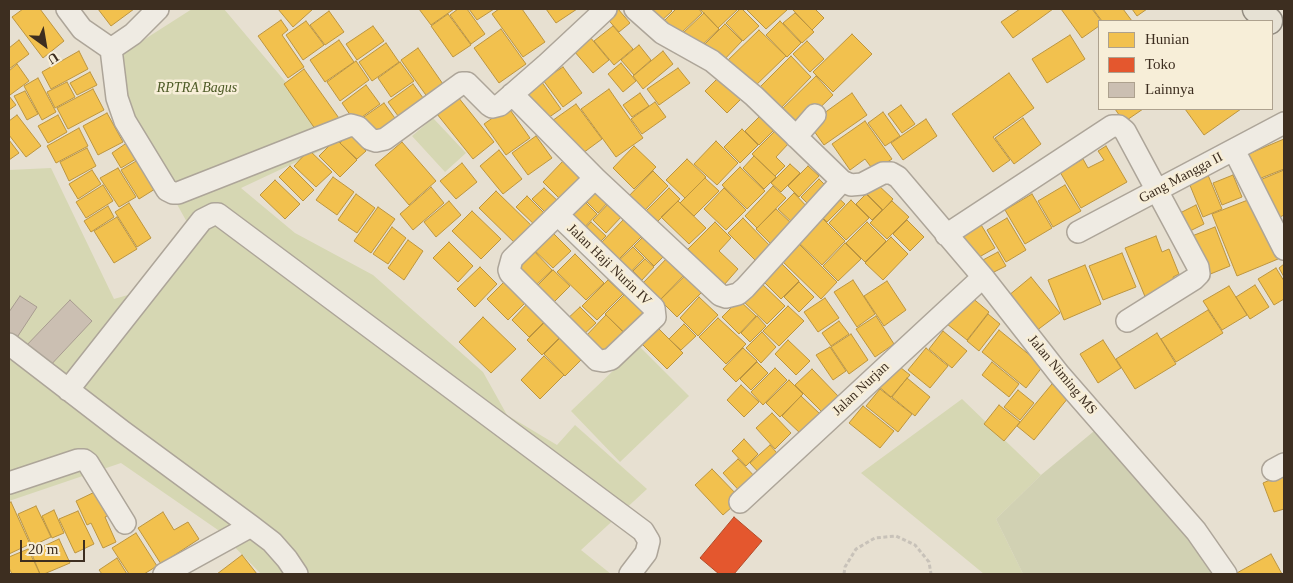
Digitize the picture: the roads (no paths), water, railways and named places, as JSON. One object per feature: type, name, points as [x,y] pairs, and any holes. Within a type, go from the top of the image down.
[{"type":"main road","points":[[1256,9],[1267,20]]},
{"type":"main road","points":[[1273,26],[1284,37]]},
{"type":"street","points":[[67,9],[82,30],[111,49],[118,98],[125,121],[167,190],[173,193],[178,193],[351,125],[358,127],[370,140],[385,139],[462,82],[467,83],[492,107],[500,105],[606,9]]},
{"type":"street","points":[[111,49],[133,34],[158,9]]},
{"type":"street","points":[[512,94],[595,178],[720,295],[726,297],[738,294],[842,181],[754,96],[712,61],[662,33],[635,9]]},
{"type":"street","points":[[796,137],[815,115]]},
{"type":"street","name":"Gang Mangga II","points":[[1078,232],[1284,124]]},
{"type":"street","points":[[946,235],[1112,126],[1120,126],[1198,267],[1199,274],[1127,321]]},
{"type":"street","points":[[1234,150],[1284,249]]},
{"type":"street","name":"Jalan Niming MS","points":[[842,181],[851,185],[862,184],[883,173],[891,173],[898,177],[983,277],[1059,374],[1196,531],[1226,574]]},
{"type":"street","points":[[558,215],[595,178]]},
{"type":"street","points":[[68,390],[202,220],[218,214],[643,531],[649,541],[646,553],[630,574]]},
{"type":"street","name":"Jalan Haji Nurin IV","points":[[558,215],[651,303],[654,308],[655,317],[611,359],[597,360],[510,273],[509,266],[512,259],[558,215]]},
{"type":"street","name":"Jalan Nurjan","points":[[740,502],[983,277]]},
{"type":"street","points":[[9,344],[272,542],[297,574]]},
{"type":"street","points":[[9,483],[78,460],[84,460],[88,462],[126,523]]},
{"type":"street","points":[[164,574],[251,526]]},
{"type":"park label","name":"RPTRA Bagus","points":[[197,88]]}]
